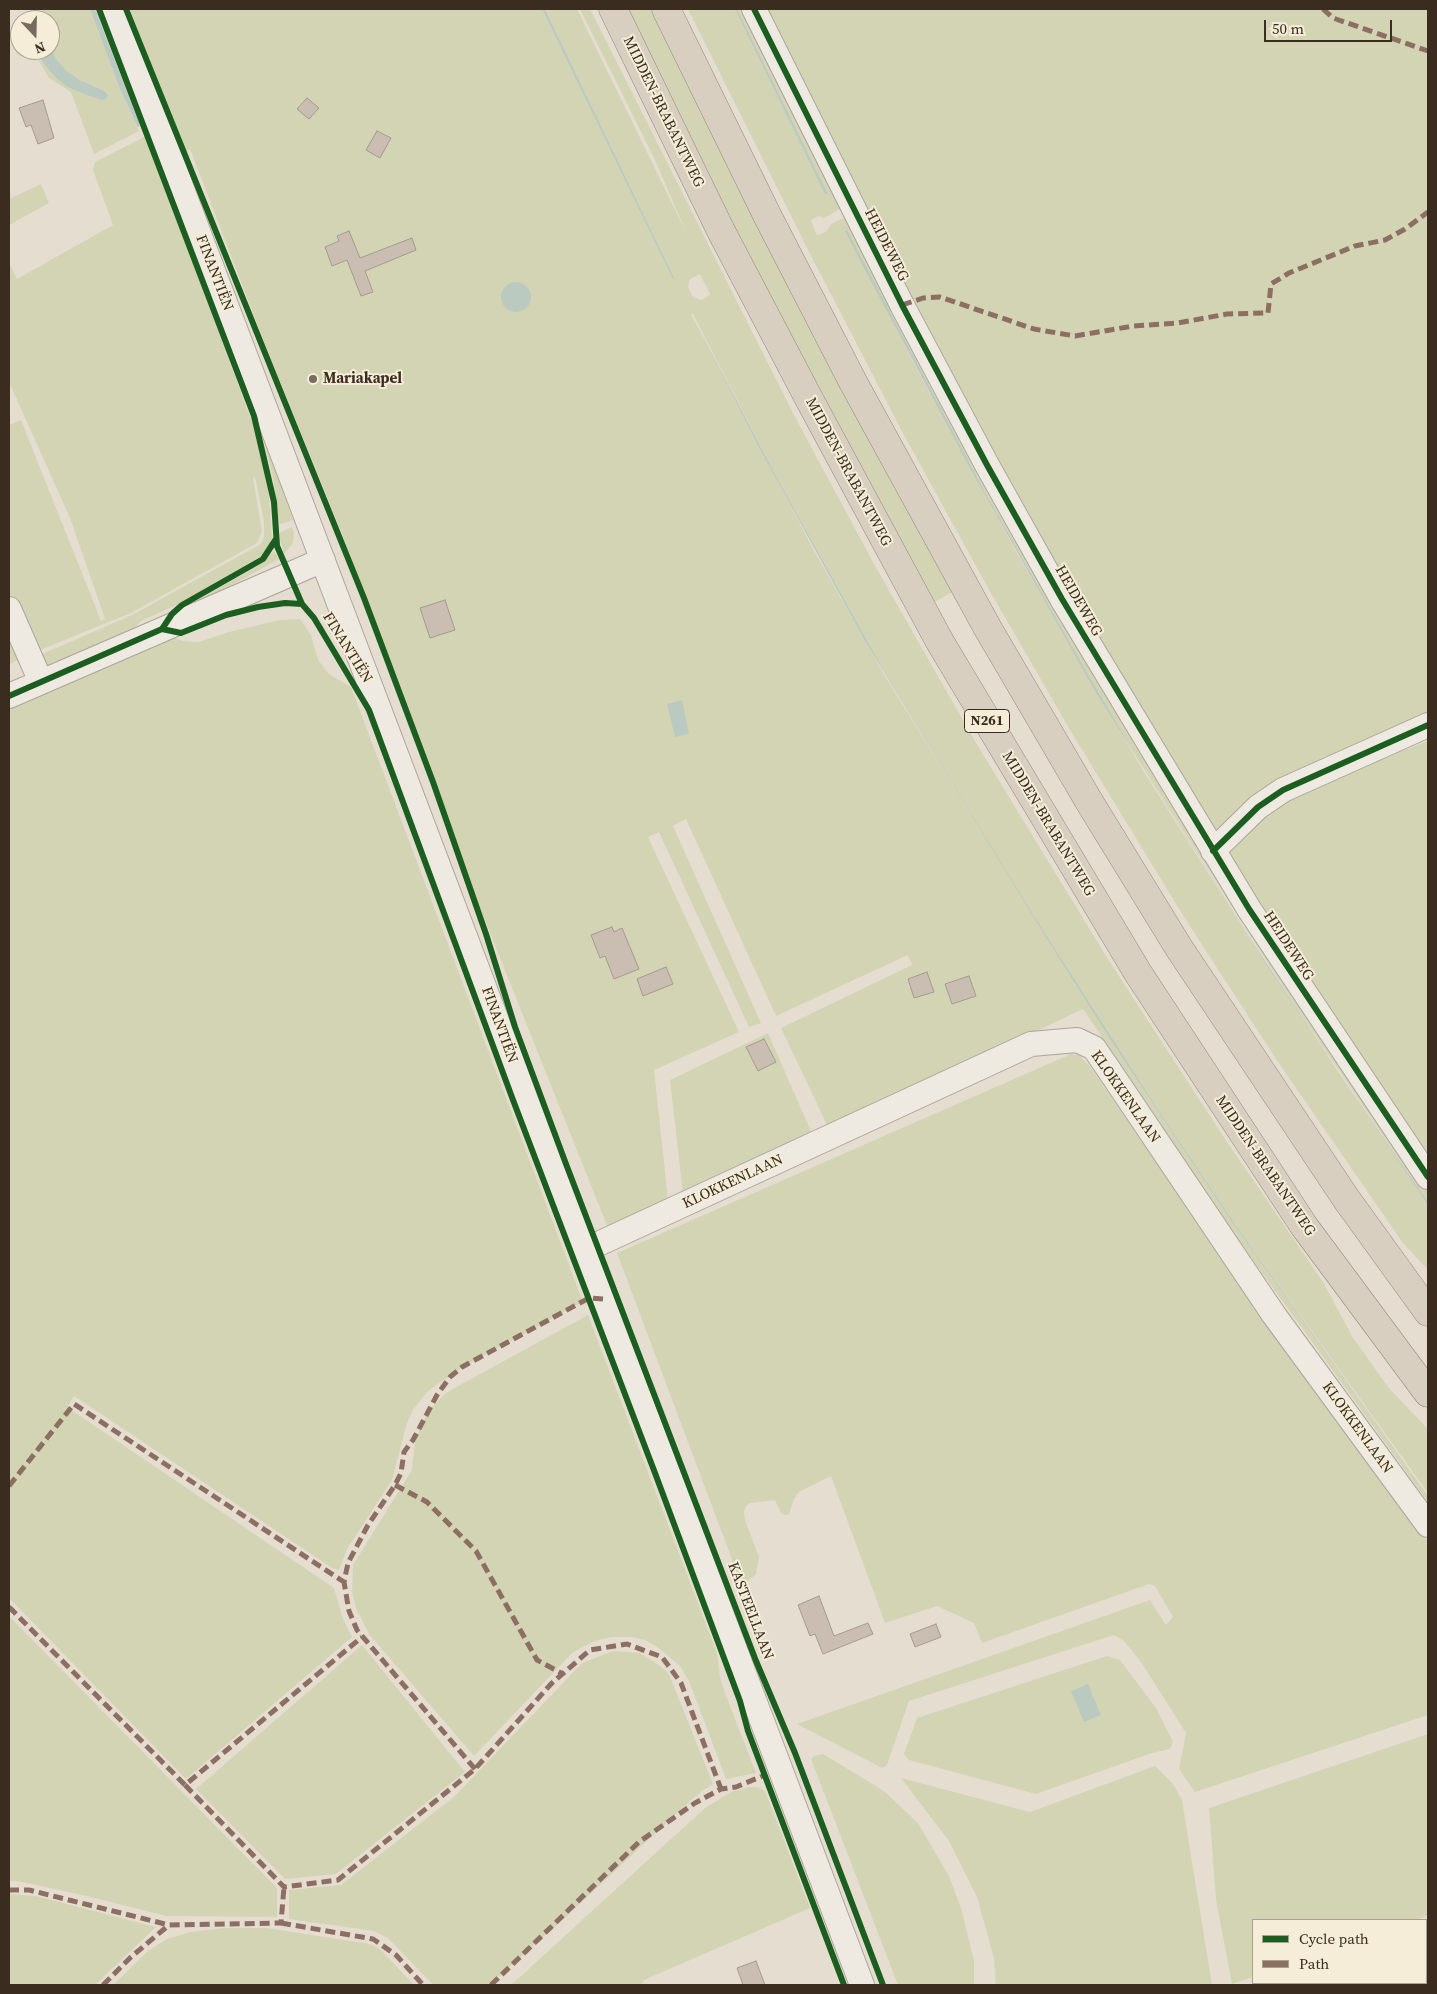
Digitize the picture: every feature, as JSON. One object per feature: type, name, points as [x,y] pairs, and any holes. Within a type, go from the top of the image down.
[{"type":"highway","name":"MIDDEN-BRABANTWEG","points":[[613,9],[721,231],[785,354],[960,676],[1138,973],[1304,1226],[1428,1393]]},
{"type":"highway","name":"N261","points":[[666,9],[768,217],[853,382],[987,627],[1090,804],[1201,980],[1347,1200],[1428,1312]]},
{"type":"street","name":"FINANTIËN","points":[[114,9],[583,1252]]},
{"type":"street","name":"HEIDEWEG","points":[[754,9],[902,305],[987,465],[1062,599],[1212,851],[1290,973],[1428,1177]]},
{"type":"street","points":[[9,696],[323,560]]},
{"type":"street","points":[[9,609],[41,682]]},
{"type":"street","points":[[1212,851],[1258,808],[1283,790],[1428,725]]},
{"type":"street","name":"KLOKKENLAAN","points":[[583,1252],[1031,1044],[1077,1040],[1094,1048],[1269,1307],[1428,1525]]},
{"type":"street","name":"KASTEELLAAN","points":[[583,1252],[603,1299],[862,1985]]},
{"type":"green space","points":[[90,9],[120,89],[139,131],[94,154],[71,92],[49,78],[39,60],[42,60],[57,79],[104,100],[108,95],[106,91],[80,80],[66,70],[57,60],[60,60],[60,10],[42,10]]},
{"type":"green space","points":[[128,9],[542,9],[675,280],[545,9],[577,9],[686,232],[655,160],[580,9],[590,9],[795,417],[874,564],[976,743],[1106,956],[1225,1139],[1323,1282],[1352,1336],[1388,1387],[1428,1429],[1428,1493],[1237,1227],[1157,1108],[1034,916],[884,671],[776,476],[693,314],[691,314],[812,547],[885,676],[1117,1050],[1234,1225],[1428,1496],[1428,1502],[1244,1248],[1083,1009],[829,1129],[781,1028],[912,965],[908,955],[776,1016],[686,819],[673,826],[761,1023],[749,1027],[659,832],[648,837],[739,1032],[654,1070],[668,1199],[608,1228],[471,885],[341,531],[268,352],[190,149],[185,151]],"holes":[[[700,274],[710,294],[702,300],[693,297],[688,287],[690,279]]]},
{"type":"green space","points":[[624,9],[654,9],[954,591],[931,604],[833,423]]},
{"type":"green space","points":[[688,9],[735,9],[826,194],[828,194],[737,9],[747,9],[894,303],[1428,1188],[1428,1202],[1294,1004],[1136,756],[986,494],[846,230],[913,362],[1015,550],[1139,764],[1269,969],[1428,1205],[1428,1270],[1403,1243],[1276,1059],[1184,917],[1070,730],[988,588],[905,437],[809,252]],"holes":[[[842,208],[848,216],[831,224],[826,232],[817,235],[811,220],[819,216],[824,218]]]},
{"type":"green space","points":[[761,9],[1428,9],[1428,716],[1220,831],[1215,831],[991,459]]},
{"type":"green space","points":[[146,136],[252,422],[268,486],[272,537],[268,549],[261,556],[176,605],[141,621],[130,632],[50,669],[44,667],[37,652],[9,664],[9,425],[21,420],[101,621],[105,619],[70,518],[9,382],[9,263],[17,279],[113,225],[93,170],[95,162]],"holes":[[[255,477],[264,521],[264,537],[261,544],[132,615],[40,655],[38,652],[131,613],[257,543],[262,531],[253,478]]]},
{"type":"green space","points":[[41,184],[49,203],[9,225],[9,199]]},
{"type":"green space","points":[[262,432],[293,520],[281,524],[279,523],[273,478]]},
{"type":"green space","points":[[292,527],[294,533],[293,543],[284,554],[279,536],[281,532]]},
{"type":"green space","points":[[274,551],[279,559],[203,601],[184,608],[258,566]]},
{"type":"green space","points":[[300,619],[311,635],[318,660],[329,674],[351,687],[583,1302],[461,1368],[428,1391],[413,1410],[407,1423],[392,1480],[347,1549],[339,1570],[332,1568],[74,1396],[67,1407],[334,1588],[343,1619],[352,1637],[186,1779],[9,1598],[9,707],[171,636],[183,641],[199,642],[229,632],[280,620]]},
{"type":"green space","points":[[1428,741],[1428,1166],[1228,855],[1258,820],[1313,785]]},
{"type":"green space","points":[[768,1033],[813,1136],[683,1194],[670,1080]]},
{"type":"green space","points":[[1071,1054],[1079,1055],[1092,1069],[1238,1282],[1350,1440],[1428,1542],[1428,1715],[1195,1792],[1179,1769],[1186,1733],[1141,1662],[1123,1640],[1114,1635],[909,1701],[887,1765],[882,1768],[797,1724],[1150,1600],[1166,1625],[1173,1617],[1155,1586],[1149,1584],[982,1643],[974,1623],[937,1606],[885,1623],[831,1476],[799,1492],[794,1499],[789,1514],[781,1513],[775,1500],[750,1503],[746,1506],[744,1512],[745,1520],[759,1557],[756,1574],[742,1586],[617,1253]]},
{"type":"green space","points":[[588,1315],[717,1653],[720,1677],[725,1693],[756,1773],[726,1779],[689,1681],[680,1666],[656,1646],[645,1640],[631,1637],[611,1637],[595,1641],[573,1652],[474,1756],[369,1634],[356,1608],[352,1592],[353,1565],[412,1470],[415,1441],[428,1411],[446,1393]]},
{"type":"green space","points":[[9,1616],[277,1888],[277,1917],[166,1916],[87,1896],[17,1881],[9,1881]]},
{"type":"green space","points":[[362,1645],[465,1772],[336,1874],[285,1879],[196,1789]]},
{"type":"green space","points":[[613,1651],[640,1653],[669,1674],[713,1784],[678,1812],[558,1924],[489,1985],[433,1985],[388,1938],[374,1931],[289,1919],[289,1890],[341,1885],[455,1796],[582,1663]]},
{"type":"green space","points":[[1107,1656],[1120,1660],[1156,1708],[1173,1742],[1170,1749],[1152,1753],[1036,1794],[909,1760],[904,1754],[917,1718]]},
{"type":"green space","points":[[1428,1734],[1428,1915],[1418,1919],[1252,1919],[1252,1977],[1232,1984],[1216,1900],[1209,1808]]},
{"type":"green space","points":[[823,1754],[884,1791],[918,1823],[949,1876],[961,1908],[974,1961],[974,1985],[898,1985],[811,1759],[814,1756]]},
{"type":"green space","points":[[1155,1766],[1173,1784],[1182,1800],[1212,1985],[996,1985],[994,1958],[977,1897],[949,1841],[901,1778],[1030,1812]]},
{"type":"green space","points":[[749,1787],[758,1787],[765,1791],[810,1908],[644,1980],[641,1985],[511,1985],[705,1808],[731,1792]]},
{"type":"green space","points":[[9,1894],[36,1896],[156,1927],[95,1985],[9,1985]]},
{"type":"green space","points":[[225,1928],[267,1928],[370,1944],[380,1949],[414,1985],[113,1985],[148,1951],[167,1939],[190,1932]]},
{"type":"green space","points":[[1427,1944],[1428,1985],[1312,1985],[1427,1984]]},
{"type":"shaded area","points":[[90,9],[95,9],[140,125],[138,128],[120,89]]},
{"type":"shaded area","points":[[542,9],[545,9],[675,280],[673,279]]},
{"type":"shaded area","points":[[735,9],[737,9],[828,194],[825,194]]},
{"type":"shaded area","points":[[42,60],[57,60],[66,70],[80,80],[105,91],[108,95],[106,99],[102,100],[66,86]]},
{"type":"shaded area","points":[[847,230],[986,494],[1081,662],[1136,756],[1250,938],[1338,1071],[1269,969],[1095,691],[966,461],[864,268],[845,231]]},
{"type":"shaded area","points":[[516,282],[522,283],[530,291],[530,303],[522,311],[516,312],[510,311],[502,303],[501,297],[502,291],[510,283]]},
{"type":"shaded area","points":[[691,313],[776,476],[884,671],[1034,916],[1157,1108],[1237,1227],[1428,1496],[1234,1225],[1117,1050],[1047,939],[865,641],[761,451]]},
{"type":"shaded area","points":[[682,700],[689,734],[675,737],[667,704]]},
{"type":"shaded area","points":[[1347,1085],[1428,1202],[1428,1205]]},
{"type":"shaded area","points":[[1088,1684],[1101,1715],[1084,1722],[1071,1691]]},
{"type":"building","points":[[307,98],[319,108],[309,119],[297,109]]},
{"type":"building","points":[[43,100],[54,138],[38,144],[31,125],[26,127],[19,108]]},
{"type":"building","points":[[377,131],[391,138],[380,158],[366,150]]},
{"type":"building","points":[[349,231],[360,258],[412,238],[416,250],[365,271],[373,292],[361,296],[347,260],[332,266],[325,247],[339,241],[337,236]]},
{"type":"building","points":[[445,600],[455,630],[430,638],[420,608]]},
{"type":"building","points":[[612,927],[614,932],[622,928],[639,969],[614,979],[605,956],[600,958],[591,935]]},
{"type":"building","points":[[666,967],[673,984],[643,996],[637,979]]},
{"type":"building","points":[[927,972],[934,992],[914,998],[908,979]]},
{"type":"building","points":[[969,976],[976,996],[952,1004],[945,984]]},
{"type":"building","points":[[764,1039],[776,1062],[758,1071],[746,1047]]},
{"type":"building","points":[[819,1596],[834,1636],[868,1623],[873,1634],[823,1654],[815,1634],[810,1636],[798,1605]]},
{"type":"building","points":[[936,1624],[941,1637],[915,1647],[910,1634]]},
{"type":"building","points":[[756,1961],[765,1985],[743,1985],[737,1968]]},
{"type":"marked path","points":[[1323,9],[1333,18],[1428,51]]},
{"type":"marked path","points":[[902,305],[923,298],[940,297],[1034,329],[1075,336],[1133,326],[1178,323],[1227,314],[1268,313],[1271,284],[1289,273],[1355,246],[1385,240],[1405,229],[1428,212]]},
{"type":"marked path","points":[[475,1769],[357,1630],[349,1611],[344,1582],[348,1563],[368,1525],[395,1485],[401,1473],[404,1452],[413,1440],[437,1395],[450,1377],[462,1367],[589,1298],[603,1299]]},
{"type":"marked path","points":[[9,1486],[74,1404],[344,1582]]},
{"type":"marked path","points":[[395,1485],[427,1502],[476,1551],[537,1660],[563,1674]]},
{"type":"marked path","points":[[9,1607],[185,1785],[362,1637]]},
{"type":"marked path","points":[[185,1785],[284,1887],[338,1880],[475,1769],[551,1684],[590,1650],[627,1644],[662,1657],[681,1683],[721,1789]]},
{"type":"marked path","points":[[491,1985],[639,1842],[695,1803],[721,1789],[736,1787],[765,1775]]},
{"type":"marked path","points":[[9,1890],[29,1890],[169,1925],[281,1923],[284,1887]]},
{"type":"marked path","points":[[281,1923],[373,1939],[396,1955],[423,1985]]},
{"type":"marked path","points":[[103,1985],[131,1957],[169,1925]]},
{"type":"cycle path","points":[[99,9],[254,416],[274,502],[277,546],[302,604],[314,618],[369,710],[513,1100],[740,1701],[748,1731],[844,1985]]},
{"type":"cycle path","points":[[126,9],[364,598],[433,782],[486,934],[515,1027],[566,1164],[756,1661],[795,1753],[883,1985]]},
{"type":"cycle path","points":[[754,9],[902,305],[987,465],[1062,599],[1249,909],[1428,1177]]},
{"type":"cycle path","points":[[162,629],[172,614],[182,605],[263,559],[276,539]]},
{"type":"cycle path","points":[[162,629],[181,633],[226,615],[258,607],[285,603],[302,604]]},
{"type":"cycle path","points":[[9,696],[162,629]]},
{"type":"cycle path","points":[[1213,851],[1258,807],[1283,790],[1428,725]]},
{"type":"place","name":"Mariakapel","points":[[313,379]]}]
